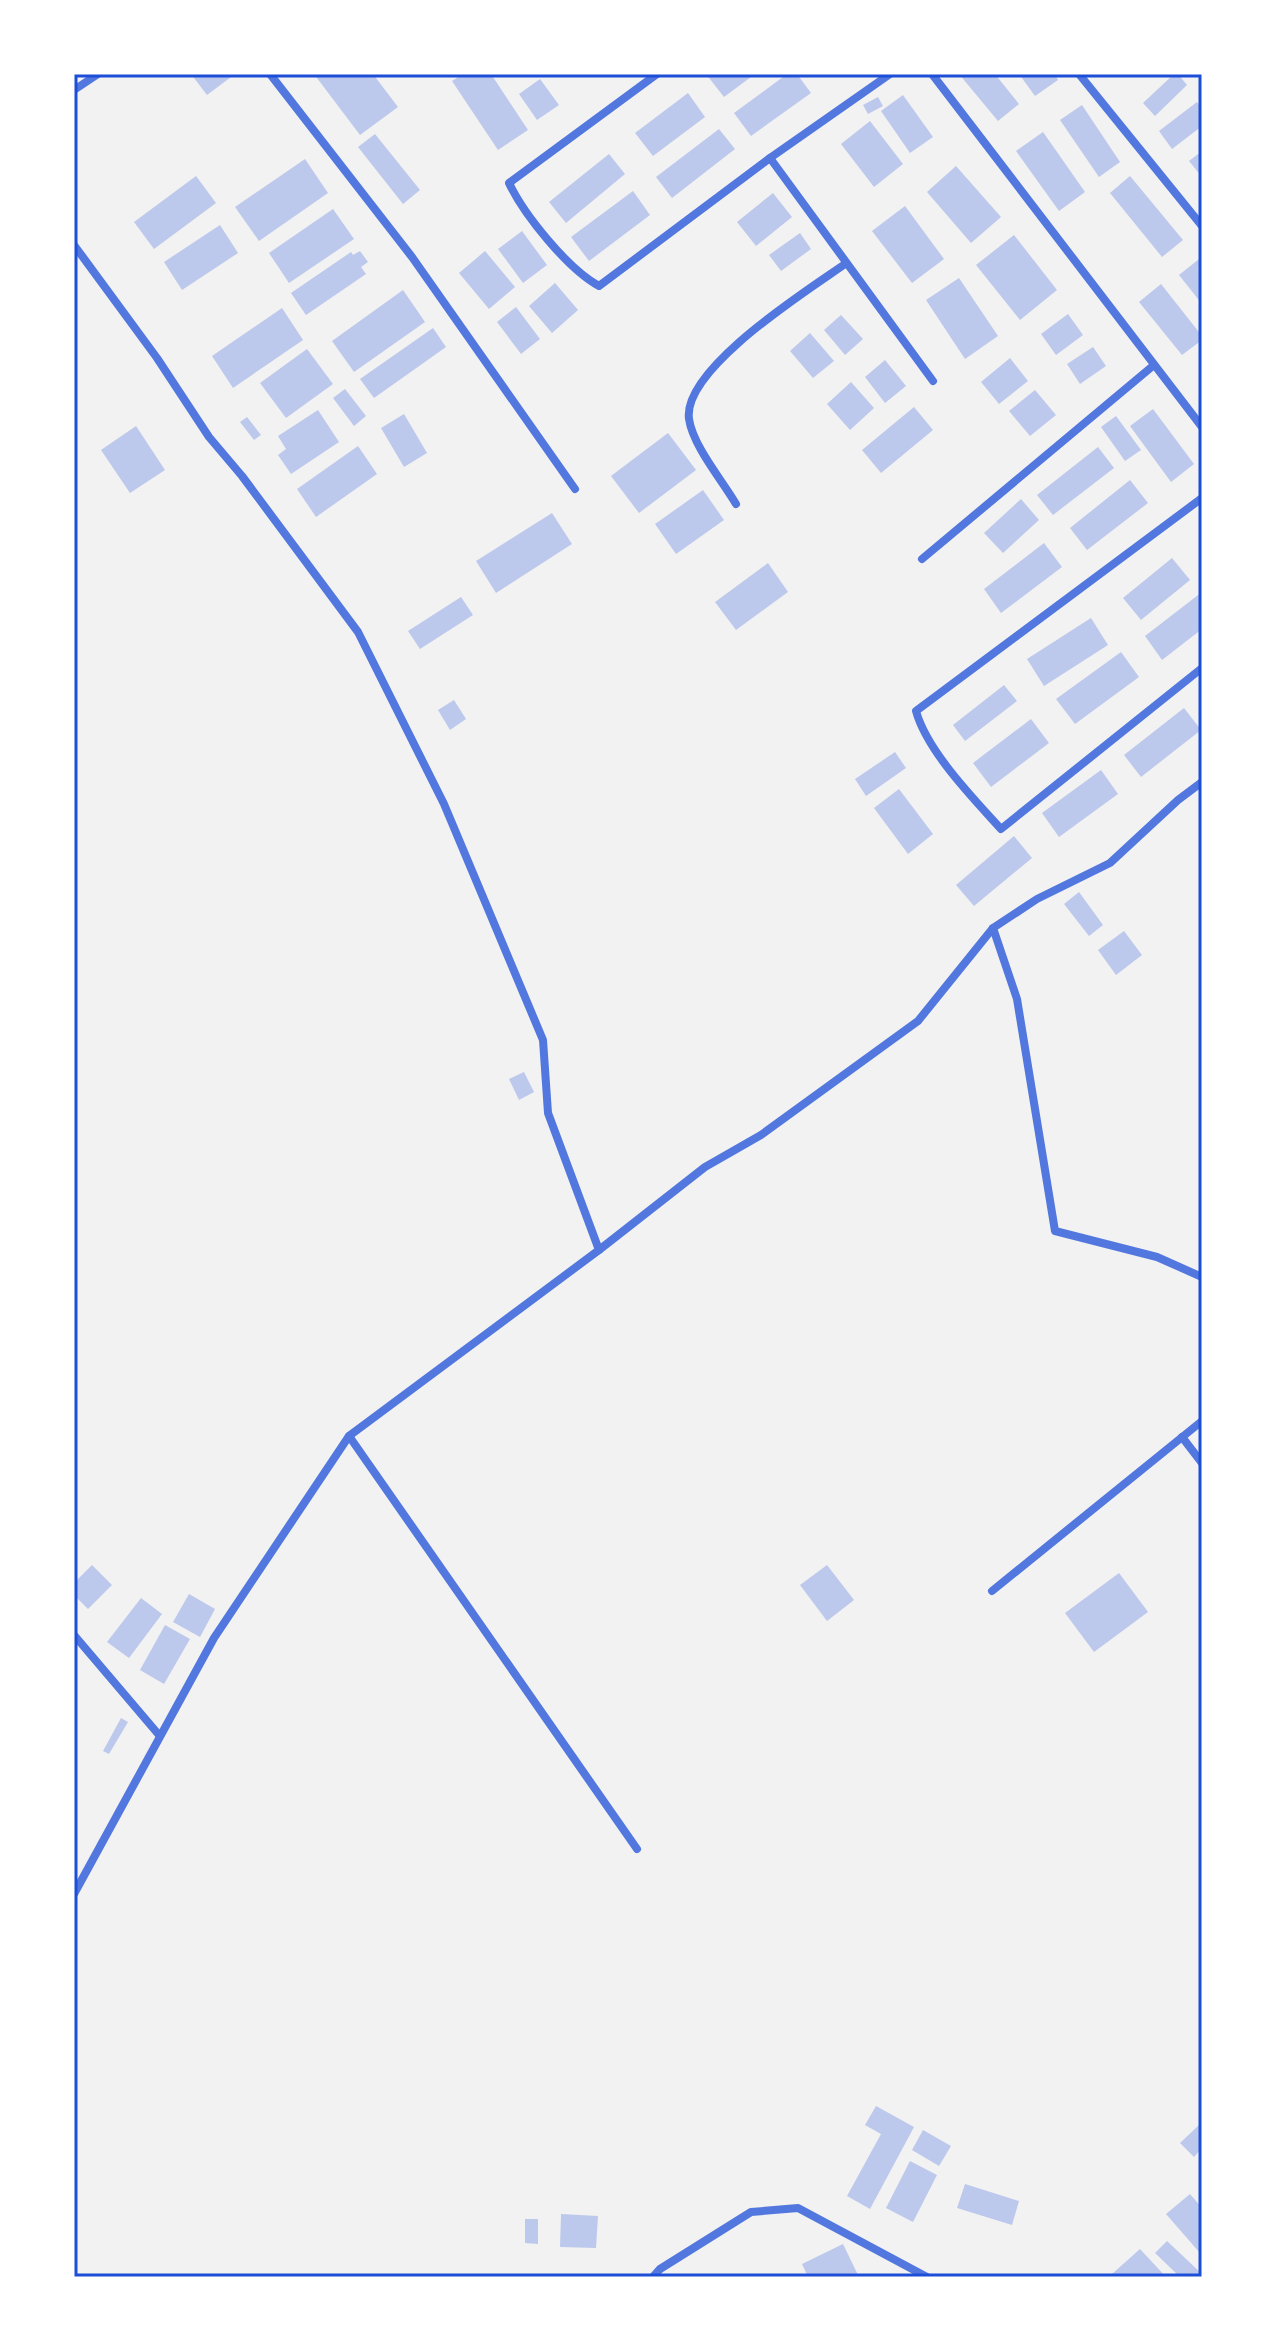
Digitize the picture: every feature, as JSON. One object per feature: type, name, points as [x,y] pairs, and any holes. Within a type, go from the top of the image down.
[{"type":"street","points":[[74,90],[98,74]]},
{"type":"street","points":[[270,74],[412,257],[575,489]]},
{"type":"street","points":[[655,75],[509,183],[518,202],[581,276],[599,286],[770,158],[890,74]]},
{"type":"street","points":[[932,74],[1202,427]]},
{"type":"street","points":[[1079,74],[1202,226]]},
{"type":"street","points":[[770,158],[933,381]]},
{"type":"street","points":[[74,245],[157,358],[209,437],[242,476],[358,632],[444,804],[543,1040],[548,1113],[599,1250]]},
{"type":"street","points":[[736,504],[695,437],[689,420],[693,395],[710,369],[729,352],[845,264]]},
{"type":"street","points":[[922,559],[1154,365]]},
{"type":"street","points":[[1202,498],[916,711],[921,729],[969,794],[1001,829],[1202,668]]},
{"type":"street","points":[[74,1894],[214,1638],[349,1436],[705,1167],[761,1135],[918,1021],[993,928],[1037,899],[1110,863],[1202,782]]},
{"type":"street","points":[[993,928],[1017,999],[1055,1231],[1157,1257],[1202,1277]]},
{"type":"street","points":[[992,1591],[1202,1421]]},
{"type":"street","points":[[349,1436],[637,1849]]},
{"type":"street","points":[[1182,1437],[1202,1463]]},
{"type":"street","points":[[74,1635],[159,1735]]},
{"type":"street","points":[[653,2277],[660,2269],[751,2212],[798,2208],[927,2277]]},
{"type":"building","points":[[191,74],[235,74],[207,95]]},
{"type":"building","points":[[314,74],[373,74],[398,107],[360,135]]},
{"type":"building","points":[[463,74],[491,74],[528,130],[498,150],[452,81]]},
{"type":"building","points":[[706,74],[755,74],[724,97]]},
{"type":"building","points":[[787,74],[797,74],[811,93],[751,136],[734,113]]},
{"type":"building","points":[[959,74],[995,74],[1019,104],[998,121]]},
{"type":"building","points":[[1019,74],[1055,74],[1058,80],[1035,96]]},
{"type":"building","points":[[1174,74],[1178,74],[1187,85],[1155,116],[1143,103]]},
{"type":"building","points":[[540,79],[559,105],[537,120],[519,94]]},
{"type":"building","points":[[688,93],[705,117],[653,156],[635,133]]},
{"type":"building","points":[[903,95],[933,137],[910,153],[881,111]]},
{"type":"building","points":[[878,97],[883,106],[868,114],[863,105]]},
{"type":"building","points":[[1197,102],[1202,109],[1202,126],[1172,149],[1159,131]]},
{"type":"building","points":[[1082,105],[1120,162],[1099,177],[1060,120]]},
{"type":"building","points":[[870,121],[903,164],[874,187],[841,144]]},
{"type":"building","points":[[719,129],[735,149],[672,198],[656,177]]},
{"type":"building","points":[[1043,132],[1085,192],[1059,211],[1016,151]]},
{"type":"building","points":[[375,134],[420,190],[403,204],[358,147]]},
{"type":"building","points":[[1202,151],[1202,177],[1189,161]]},
{"type":"building","points":[[609,154],[625,174],[566,223],[549,202]]},
{"type":"building","points":[[305,159],[328,193],[259,241],[235,207]]},
{"type":"building","points":[[956,166],[1001,217],[971,243],[927,192]]},
{"type":"building","points":[[196,176],[216,203],[154,249],[134,222]]},
{"type":"building","points":[[1130,176],[1183,240],[1162,257],[1110,193]]},
{"type":"building","points":[[633,191],[650,215],[589,261],[571,237]]},
{"type":"building","points":[[773,193],[792,217],[756,246],[737,222]]},
{"type":"building","points":[[905,206],[944,259],[912,283],[872,231]]},
{"type":"building","points":[[333,209],[354,239],[289,283],[269,253]]},
{"type":"building","points":[[220,225],[238,253],[182,290],[164,262]]},
{"type":"building","points":[[522,231],[547,265],[523,283],[498,249]]},
{"type":"building","points":[[800,233],[811,249],[781,271],[769,255]]},
{"type":"building","points":[[1014,235],[1057,290],[1020,320],[976,265]]},
{"type":"building","points":[[360,251],[368,262],[361,267],[366,274],[306,315],[291,293],[351,252],[353,255]]},
{"type":"building","points":[[485,251],[515,287],[489,309],[459,273]]},
{"type":"building","points":[[1199,259],[1202,263],[1202,304],[1179,275]]},
{"type":"building","points":[[959,278],[998,336],[965,359],[926,300]]},
{"type":"building","points":[[555,283],[578,310],[552,333],[529,306]]},
{"type":"building","points":[[1161,284],[1202,336],[1202,340],[1182,355],[1139,302]]},
{"type":"building","points":[[403,290],[425,322],[354,372],[332,341]]},
{"type":"building","points":[[516,307],[540,339],[521,354],[497,322]]},
{"type":"building","points":[[282,308],[303,340],[233,388],[212,356]]},
{"type":"building","points":[[1068,314],[1083,335],[1056,355],[1041,334]]},
{"type":"building","points":[[841,315],[863,339],[845,355],[824,330]]},
{"type":"building","points":[[433,328],[446,347],[374,398],[360,379]]},
{"type":"building","points":[[810,333],[834,361],[813,378],[790,351]]},
{"type":"building","points":[[1093,347],[1106,366],[1080,384],[1067,364]]},
{"type":"building","points":[[307,349],[333,384],[286,418],[260,383]]},
{"type":"building","points":[[1010,358],[1028,381],[999,404],[981,382]]},
{"type":"building","points":[[885,360],[906,386],[885,403],[865,377]]},
{"type":"building","points":[[851,382],[874,408],[850,430],[827,404]]},
{"type":"building","points":[[345,389],[366,416],[354,426],[333,398]]},
{"type":"building","points":[[1035,390],[1056,415],[1030,436],[1009,411]]},
{"type":"building","points":[[914,407],[933,430],[881,473],[862,450]]},
{"type":"building","points":[[1153,409],[1194,464],[1171,482],[1130,426]]},
{"type":"building","points":[[318,410],[339,442],[291,474],[278,455],[286,449],[278,436]]},
{"type":"building","points":[[404,414],[427,453],[404,467],[381,428]]},
{"type":"building","points":[[1116,416],[1141,450],[1125,461],[1101,427]]},
{"type":"building","points":[[247,417],[261,435],[254,440],[240,422]]},
{"type":"building","points":[[136,426],[165,470],[130,493],[101,450]]},
{"type":"building","points":[[668,433],[696,470],[639,513],[611,476]]},
{"type":"building","points":[[358,446],[377,474],[316,517],[297,489]]},
{"type":"building","points":[[1098,447],[1114,468],[1053,515],[1037,495]]},
{"type":"building","points":[[1130,480],[1148,503],[1087,550],[1070,528]]},
{"type":"building","points":[[703,490],[724,520],[676,554],[655,524]]},
{"type":"building","points":[[1021,499],[1039,520],[1003,553],[984,533]]},
{"type":"building","points":[[552,513],[572,544],[496,593],[476,561]]},
{"type":"building","points":[[1044,543],[1062,567],[1001,613],[984,589]]},
{"type":"building","points":[[1172,558],[1190,580],[1141,620],[1123,598]]},
{"type":"building","points":[[768,563],[788,592],[736,630],[715,602]]},
{"type":"building","points":[[1202,592],[1202,629],[1162,660],[1145,636]]},
{"type":"building","points":[[461,597],[473,615],[420,649],[408,631]]},
{"type":"building","points":[[1091,618],[1108,645],[1044,686],[1027,659]]},
{"type":"building","points":[[1121,652],[1139,677],[1075,724],[1056,699]]},
{"type":"building","points":[[1004,685],[1017,701],[965,741],[953,725]]},
{"type":"building","points":[[454,700],[466,719],[450,730],[438,710]]},
{"type":"building","points":[[1184,708],[1201,730],[1141,777],[1124,755]]},
{"type":"building","points":[[1031,719],[1049,743],[991,787],[973,763]]},
{"type":"building","points":[[895,752],[906,768],[866,796],[855,779]]},
{"type":"building","points":[[1101,770],[1118,794],[1059,837],[1042,813]]},
{"type":"building","points":[[899,789],[933,834],[908,854],[874,808]]},
{"type":"building","points":[[1014,836],[1032,858],[974,906],[956,885]]},
{"type":"building","points":[[1079,892],[1103,925],[1089,936],[1064,904]]},
{"type":"building","points":[[1124,931],[1142,955],[1116,975],[1098,950]]},
{"type":"building","points":[[524,1072],[534,1092],[519,1100],[509,1079]]},
{"type":"building","points":[[92,1565],[112,1585],[88,1609],[74,1595],[74,1583]]},
{"type":"building","points":[[827,1565],[854,1600],[827,1621],[800,1585]]},
{"type":"building","points":[[1119,1573],[1148,1612],[1094,1652],[1065,1613]]},
{"type":"building","points":[[189,1594],[215,1609],[200,1637],[173,1622]]},
{"type":"building","points":[[141,1598],[162,1614],[129,1658],[107,1642]]},
{"type":"building","points":[[165,1625],[190,1639],[164,1684],[140,1670]]},
{"type":"building","points":[[121,1718],[128,1722],[109,1754],[103,1751]]},
{"type":"building","points":[[876,2106],[914,2127],[870,2209],[847,2196],[881,2134],[865,2125]]},
{"type":"building","points":[[1199,2125],[1202,2128],[1202,2148],[1194,2157],[1180,2143]]},
{"type":"building","points":[[923,2130],[951,2146],[939,2166],[912,2150]]},
{"type":"building","points":[[910,2161],[937,2175],[913,2222],[886,2208]]},
{"type":"building","points":[[965,2184],[1019,2201],[1012,2225],[957,2208]]},
{"type":"building","points":[[1190,2194],[1202,2208],[1200,2253],[1166,2214]]},
{"type":"building","points":[[561,2214],[598,2216],[596,2248],[560,2247]]},
{"type":"building","points":[[525,2219],[538,2219],[538,2244],[525,2243]]},
{"type":"building","points":[[1167,2241],[1202,2277],[1180,2277],[1155,2253]]},
{"type":"building","points":[[843,2244],[858,2275],[808,2277],[802,2264]]},
{"type":"building","points":[[1140,2249],[1166,2277],[1115,2277],[1112,2274]]}]
